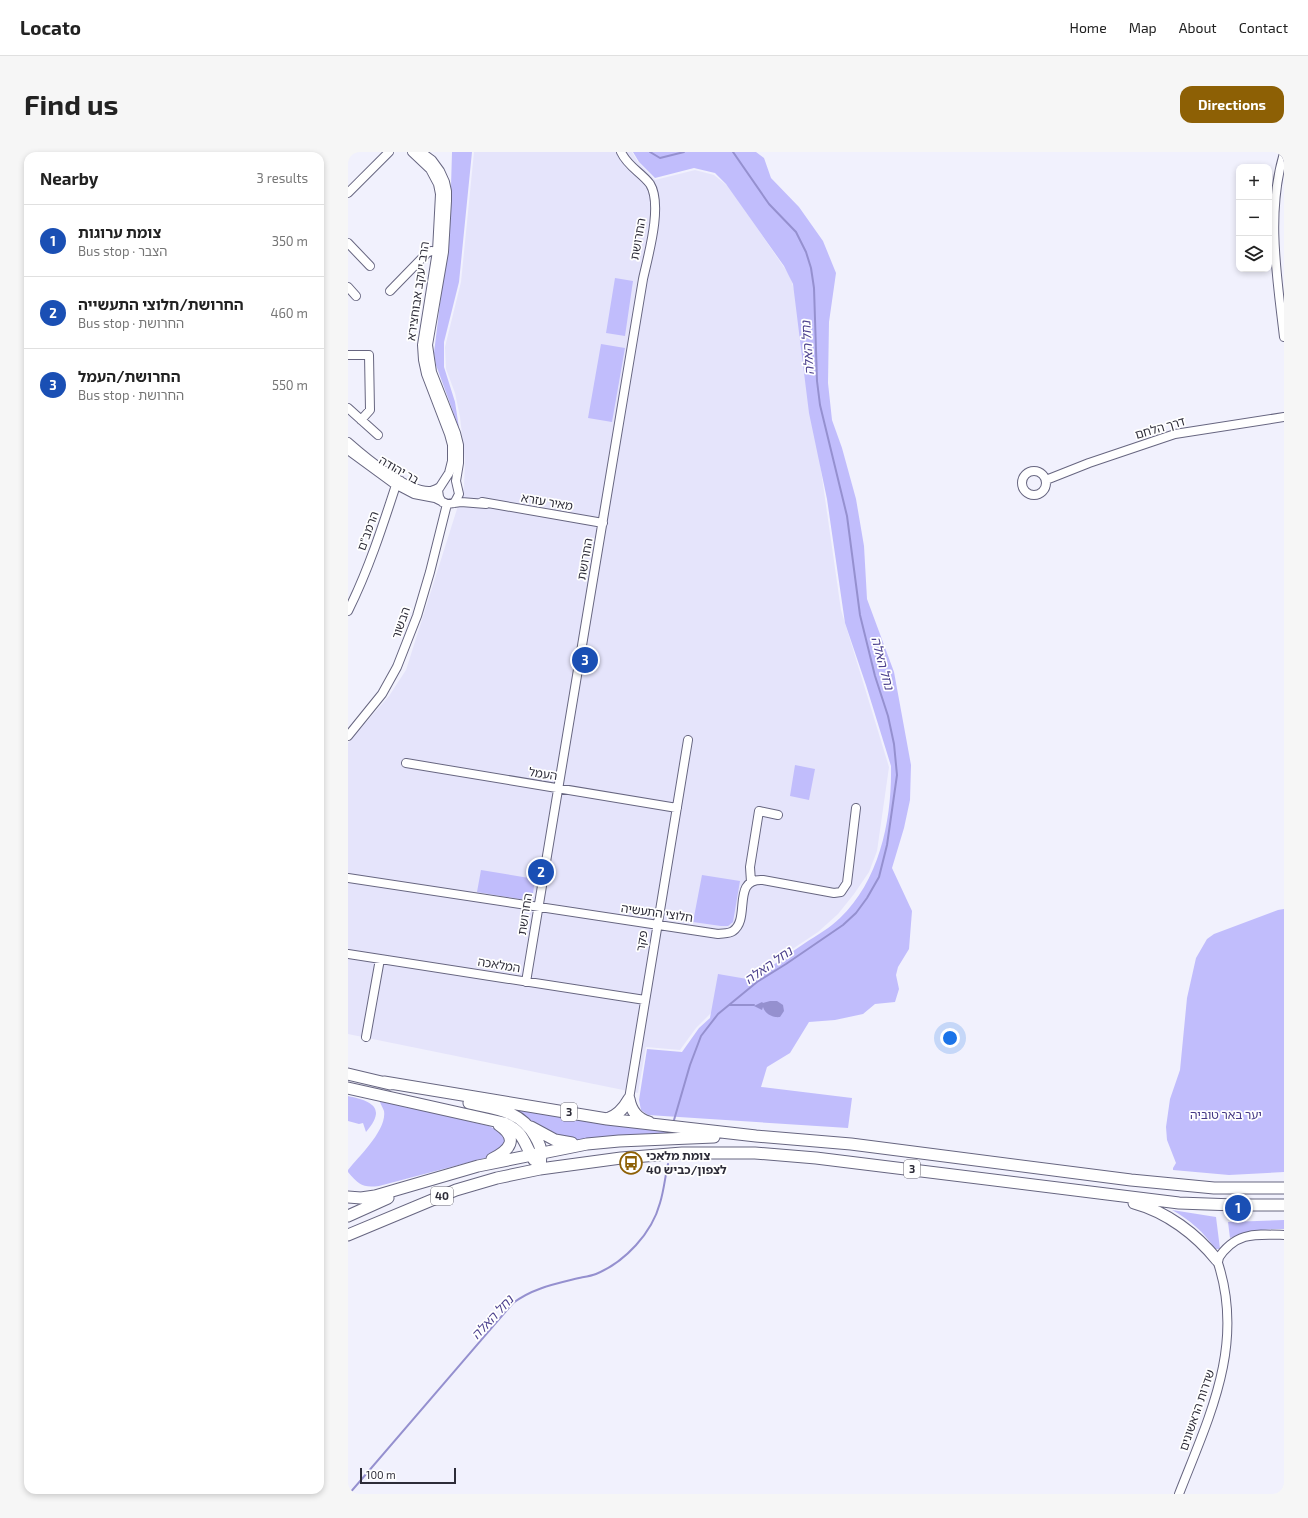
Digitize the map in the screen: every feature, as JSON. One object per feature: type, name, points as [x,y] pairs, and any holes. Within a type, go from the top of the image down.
[{"type":"highway","name":"3","points":[[348,1074],[384,1082],[607,1119],[756,1136],[845,1143],[1181,1185],[1214,1188],[1284,1188]]},
{"type":"highway","points":[[384,1082],[513,1114],[544,1135],[555,1140],[569,1143],[587,1144]]},
{"type":"highway","points":[[348,1088],[504,1123],[518,1132],[536,1153]]},
{"type":"highway","points":[[607,1119],[616,1115],[625,1107],[629,1099]]},
{"type":"highway","points":[[629,1099],[631,1107],[639,1117],[644,1121],[655,1124]]},
{"type":"highway","points":[[478,1166],[501,1154],[510,1144],[510,1137],[504,1129],[488,1119]]},
{"type":"highway","points":[[526,1123],[537,1140],[536,1153],[540,1169]]},
{"type":"highway","name":"40","points":[[348,1216],[422,1184],[478,1166],[536,1153],[587,1144],[619,1141],[689,1137],[756,1136]]},
{"type":"highway","name":"3","points":[[540,1169],[655,1155],[708,1153],[755,1154],[843,1160],[1101,1194],[1211,1205],[1284,1205]]},
{"type":"highway","name":"40","points":[[348,1235],[456,1190],[497,1178],[540,1169]]},
{"type":"highway","points":[[348,1197],[361,1198],[375,1196],[422,1184]]},
{"type":"highway","points":[[1101,1194],[1142,1205],[1164,1215],[1190,1232],[1217,1260]]},
{"type":"street","name":"הרב יעקב אבוחצירא","points":[[412,152],[430,169],[438,184],[440,205],[441,252],[422,346],[426,374],[452,445],[450,473],[441,486]]},
{"type":"street","name":"הרב יעקב אבוחצירא","points":[[421,152],[436,166],[445,182],[447,201],[428,345],[432,372],[456,433],[459,445],[459,463],[456,481],[458,489]]},
{"type":"street","name":"החרושת","points":[[526,982],[643,279],[653,228],[655,210],[651,186],[631,167],[621,152]]},
{"type":"street","points":[[1284,153],[1278,182],[1274,232],[1284,337]]},
{"type":"street","points":[[348,193],[384,154]]},
{"type":"street","points":[[348,244],[370,266]]},
{"type":"street","points":[[390,291],[427,253],[441,252]]},
{"type":"street","points":[[348,287],[356,296]]},
{"type":"street","points":[[348,355],[369,355],[370,410],[361,420]]},
{"type":"street","points":[[348,408],[378,435]]},
{"type":"street","name":"דרך הלחם","points":[[1046,480],[1089,463],[1175,434],[1284,417]]},
{"type":"street","name":"בר יהודה","points":[[348,442],[414,494],[435,498],[448,503]]},
{"type":"street","name":"בר יהודה","points":[[348,450],[399,483],[431,491],[441,486]]},
{"type":"street","points":[[449,482],[455,485],[458,489],[458,498],[448,503],[438,494],[441,486],[449,482]]},
{"type":"street","name":"הרמב\"ם","points":[[348,611],[382,529],[399,483]]},
{"type":"street","name":"מאיר עזרא","points":[[458,489],[467,498],[486,504]]},
{"type":"street","name":"מאיר עזרא","points":[[448,503],[486,504],[603,523]]},
{"type":"street","name":"הבשור","points":[[348,736],[382,694],[397,667],[417,616],[448,503]]},
{"type":"street","name":"פקר","points":[[629,1099],[688,740]]},
{"type":"street","name":"העמל","points":[[406,764],[677,808]]},
{"type":"street","points":[[778,815],[759,811],[750,867],[751,882],[763,880],[834,893],[841,892],[846,883],[856,808]]},
{"type":"street","name":"חלוצי התעשיה","points":[[348,878],[718,934],[735,930],[740,921],[745,889],[751,882]]},
{"type":"street","name":"המלאכה","points":[[348,954],[645,1000]]},
{"type":"street","points":[[366,1037],[380,959]]},
{"type":"street","points":[[1217,1260],[1229,1246],[1242,1237],[1252,1235],[1284,1234]]},
{"type":"street","name":"שדרות הראשונים","points":[[1179,1494],[1216,1397],[1222,1377],[1228,1323],[1223,1278],[1217,1260]]},
{"type":"shaded area","points":[[474,152],[632,152],[638,162],[655,180],[695,170],[714,175],[729,187],[790,276],[796,296],[841,610],[889,767],[877,851],[869,872],[854,894],[838,914],[818,932],[746,980],[729,995],[696,1028],[680,1050],[646,1047],[638,1093],[348,1034],[348,743],[389,696],[406,670],[464,487],[465,461],[460,417],[455,393],[446,369],[445,347],[461,282]]},
{"type":"shaded area","points":[[777,1001],[783,1005],[784,1011],[780,1017],[770,1015],[763,1007],[762,1010],[754,1006],[762,1002]]},
{"type":"green space","points":[[452,152],[472,152],[459,282],[444,342],[444,367],[455,402],[459,428],[436,365],[434,353],[450,221]]},
{"type":"green space","points":[[633,152],[756,152],[764,158],[771,178],[799,207],[823,241],[836,273],[829,322],[828,383],[832,420],[842,448],[856,499],[864,546],[867,599],[894,672],[911,765],[910,800],[904,828],[892,868],[912,911],[909,949],[898,967],[896,975],[899,989],[895,1002],[875,1004],[863,1014],[835,1020],[809,1022],[790,1053],[767,1067],[761,1087],[852,1098],[848,1128],[648,1115],[641,1110],[639,1100],[647,1049],[682,1052],[699,1028],[710,1018],[718,974],[753,980],[832,925],[854,903],[865,886],[881,848],[889,807],[891,766],[845,623],[827,499],[809,413],[793,284],[784,266],[726,184],[715,173],[694,168],[655,178],[639,162]]},
{"type":"green space","points":[[615,278],[633,281],[625,336],[606,333]]},
{"type":"green space","points":[[601,344],[625,348],[612,422],[588,418]]},
{"type":"green space","points":[[795,765],[815,769],[809,800],[790,796]]},
{"type":"green space","points":[[481,870],[535,879],[532,901],[477,892]]},
{"type":"green space","points":[[702,875],[740,881],[733,922],[728,926],[693,922]]},
{"type":"green space","name":"יער באר טוביה","points":[[1284,909],[1284,1172],[1229,1175],[1173,1170],[1176,1163],[1167,1140],[1166,1127],[1170,1099],[1180,1070],[1187,998],[1196,958],[1207,939],[1214,934]]},
{"type":"green space","points":[[348,1096],[370,1103],[376,1111],[372,1124],[366,1132],[363,1123],[359,1124],[348,1121]]},
{"type":"green space","points":[[379,1100],[489,1126],[502,1135],[505,1144],[494,1154],[485,1158],[379,1186],[362,1185],[355,1180],[348,1170],[377,1134],[381,1126],[384,1118],[384,1111]]},
{"type":"green space","points":[[486,1105],[683,1130],[684,1135],[580,1141],[567,1140]]},
{"type":"green space","points":[[1172,1210],[1216,1217],[1220,1249],[1215,1249],[1196,1227]]},
{"type":"green space","points":[[1284,1220],[1284,1229],[1256,1230],[1230,1238],[1228,1222]]},
{"type":"waterway","name":"נחל האלה","points":[[650,152],[660,158],[684,152]]},
{"type":"waterway","name":"נחל האלה","points":[[674,1120],[690,1065],[701,1036],[718,1014],[757,982],[843,925],[856,913],[867,898],[879,877],[887,845],[897,775],[894,744],[888,716],[875,676],[860,615],[847,516],[820,405],[817,381],[814,288],[811,268],[806,252],[796,232],[769,204],[733,152]]},
{"type":"waterway","points":[[729,1005],[754,1005]]},
{"type":"waterway","name":"נחל האלה","points":[[349,1494],[513,1303],[544,1287],[590,1276],[607,1269],[636,1245],[651,1225],[656,1214],[668,1164]]},
{"type":"place","name":"החרושת/העמל","points":[[585,660]]},
{"type":"place","name":"החרושת/חלוצי התעשייה","points":[[541,872]]},
{"type":"place","name":"צומת מלאכי לצפון/כביש 40","points":[[631,1163]]},
{"type":"place","name":"צומת ערוגות","points":[[1238,1208]]}]
